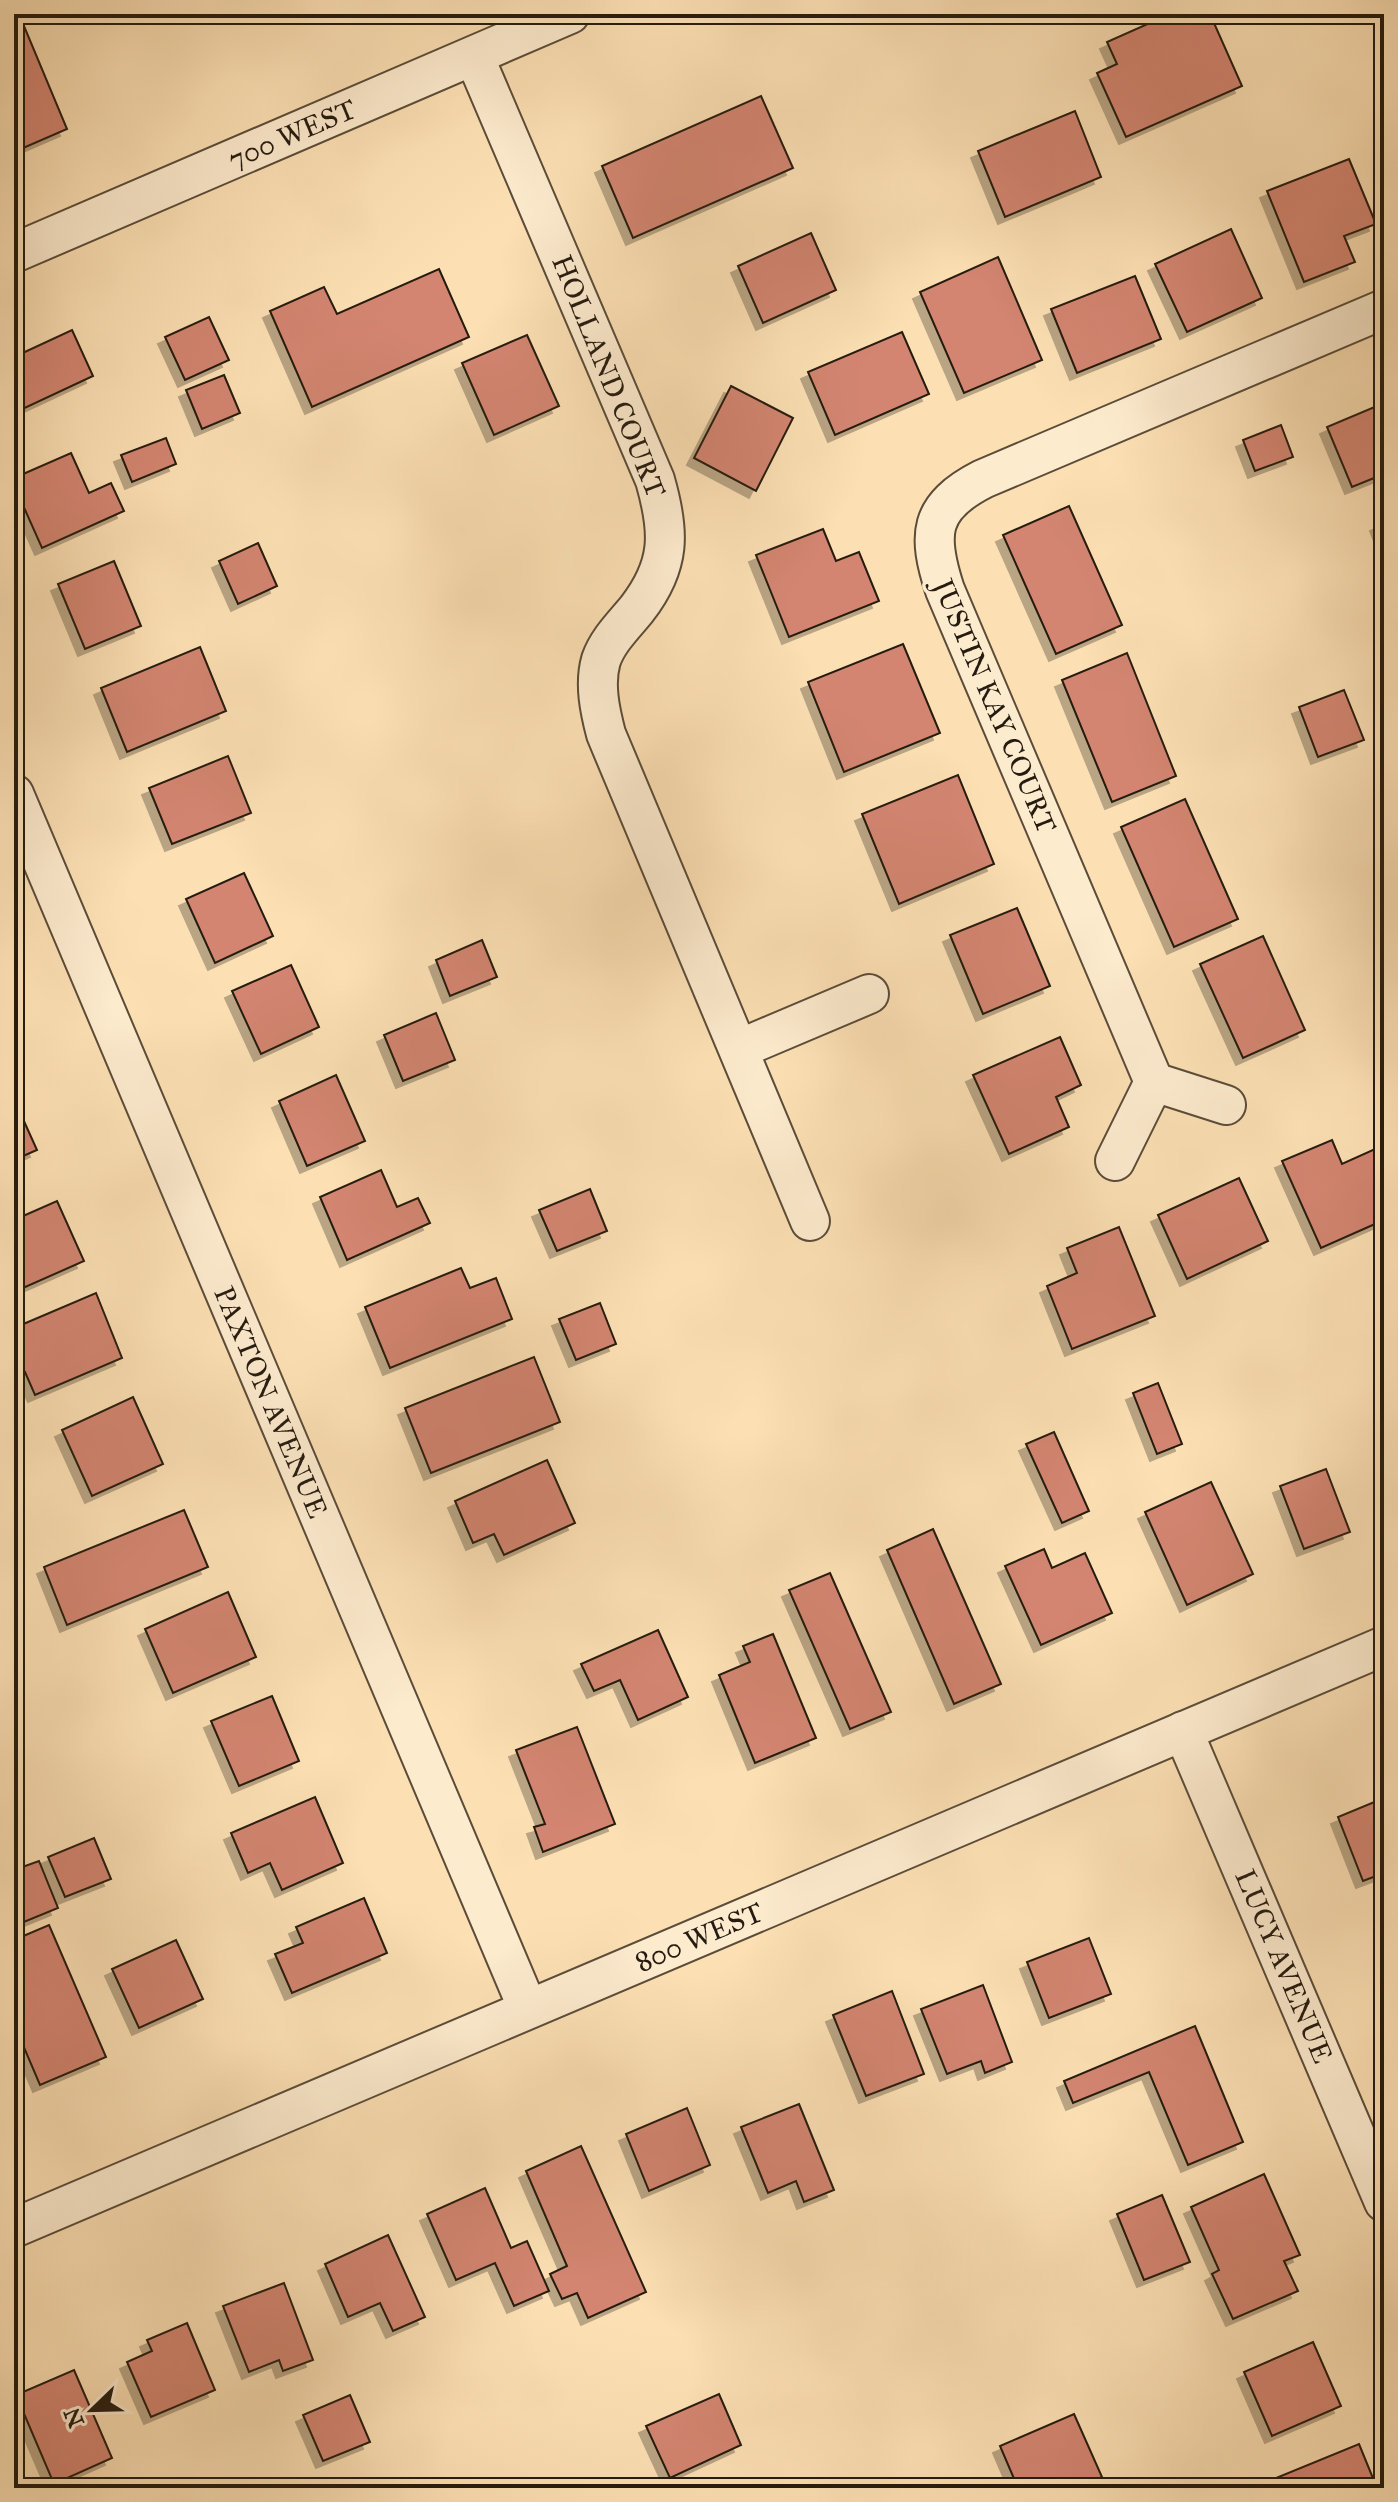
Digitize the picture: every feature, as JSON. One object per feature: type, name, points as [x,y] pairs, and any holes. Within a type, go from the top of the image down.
[{"type":"street","name":"700 WEST","points":[[14,253],[570,14]]},
{"type":"street","name":"HOLLAND COURT","points":[[474,56],[655,480],[664,510],[667,538],[662,565],[652,587],[610,642],[601,662],[599,709],[606,734],[810,1221]]},
{"type":"street","name":"JUSTIN KAY COURT","points":[[1154,1082],[945,590],[935,552],[938,517],[952,498],[983,479],[1384,309]]},
{"type":"street","name":"PAXTON AVENUE","points":[[14,794],[528,2009]]},
{"type":"street","points":[[739,1049],[869,994]]},
{"type":"street","points":[[1115,1161],[1154,1082],[1226,1105]]},
{"type":"street","name":"800 WEST","points":[[14,2228],[1384,1646]]},
{"type":"street","name":"LUCY AVENUE","points":[[1183,1731],[1384,2202]]},
{"type":"building","points":[[14,14],[19,14],[67,129],[14,152]]},
{"type":"building","points":[[1170,14],[1210,14],[1242,86],[1126,137],[1097,73],[1117,64],[1107,42]]},
{"type":"building","points":[[761,96],[793,168],[633,238],[602,166]]},
{"type":"building","points":[[1075,111],[1101,177],[1005,217],[978,151]]},
{"type":"building","points":[[1349,159],[1376,224],[1344,236],[1355,262],[1304,282],[1267,191]]},
{"type":"building","points":[[1231,229],[1262,298],[1187,332],[1155,264]]},
{"type":"building","points":[[811,233],[836,290],[763,323],[738,266]]},
{"type":"building","points":[[998,257],[1042,360],[964,393],[920,292]]},
{"type":"building","points":[[439,269],[469,337],[312,407],[270,311],[324,287],[337,314]]},
{"type":"building","points":[[1135,276],[1161,339],[1077,373],[1051,309]]},
{"type":"building","points":[[209,317],[229,360],[185,380],[165,337]]},
{"type":"building","points":[[72,330],[93,376],[14,413],[14,357]]},
{"type":"building","points":[[902,332],[929,394],[835,435],[808,372]]},
{"type":"building","points":[[527,335],[559,406],[494,435],[462,363]]},
{"type":"building","points":[[224,375],[240,413],[202,429],[186,390]]},
{"type":"building","points":[[731,386],[793,418],[756,491],[694,458]]},
{"type":"building","points":[[1384,403],[1384,474],[1352,487],[1327,427]]},
{"type":"building","points":[[1281,425],[1293,457],[1255,471],[1243,440]]},
{"type":"building","points":[[166,438],[176,464],[132,482],[121,455]]},
{"type":"building","points":[[71,453],[89,493],[111,483],[124,511],[42,548],[14,485],[14,478]]},
{"type":"building","points":[[1069,506],[1122,625],[1056,654],[1003,535]]},
{"type":"building","points":[[1384,521],[1384,542],[1377,524]]},
{"type":"building","points":[[823,529],[836,561],[859,552],[879,601],[789,637],[756,555]]},
{"type":"building","points":[[258,543],[277,586],[238,604],[219,561]]},
{"type":"building","points":[[114,561],[141,626],[85,649],[58,584]]},
{"type":"building","points":[[903,644],[940,733],[844,772],[808,682]]},
{"type":"building","points":[[200,647],[226,711],[127,752],[101,688]]},
{"type":"building","points":[[1127,653],[1176,776],[1112,802],[1062,680]]},
{"type":"building","points":[[1344,690],[1364,740],[1318,757],[1299,707]]},
{"type":"building","points":[[228,756],[251,813],[172,844],[149,788]]},
{"type":"building","points":[[958,775],[994,864],[899,904],[862,814]]},
{"type":"building","points":[[1185,799],[1238,919],[1174,947],[1121,827]]},
{"type":"building","points":[[244,873],[273,936],[215,963],[186,899]]},
{"type":"building","points":[[1017,908],[1050,986],[983,1014],[950,935]]},
{"type":"building","points":[[1263,936],[1305,1030],[1243,1058],[1200,964]]},
{"type":"building","points":[[482,940],[497,977],[450,996],[436,960]]},
{"type":"building","points":[[291,965],[319,1027],[261,1054],[232,991]]},
{"type":"building","points":[[436,1013],[455,1060],[403,1081],[384,1035]]},
{"type":"building","points":[[1060,1037],[1081,1085],[1056,1097],[1069,1127],[1009,1154],[973,1075]]},
{"type":"building","points":[[336,1075],[365,1141],[307,1166],[279,1101]]},
{"type":"building","points":[[14,1099],[37,1150],[14,1160]]},
{"type":"building","points":[[1332,1140],[1342,1164],[1375,1149],[1384,1170],[1384,1220],[1321,1248],[1282,1161]]},
{"type":"building","points":[[381,1170],[397,1207],[418,1198],[430,1223],[347,1260],[320,1197]]},
{"type":"building","points":[[1239,1178],[1268,1241],[1187,1279],[1158,1215]]},
{"type":"building","points":[[590,1189],[607,1231],[557,1251],[539,1210]]},
{"type":"building","points":[[57,1201],[84,1261],[14,1292],[14,1220]]},
{"type":"building","points":[[1119,1227],[1155,1316],[1072,1349],[1047,1286],[1077,1273],[1067,1248]]},
{"type":"building","points":[[461,1268],[470,1288],[496,1278],[512,1319],[390,1368],[365,1307]]},
{"type":"building","points":[[96,1293],[122,1358],[35,1395],[25,1372],[14,1376],[14,1328]]},
{"type":"building","points":[[600,1303],[616,1344],[576,1360],[559,1319]]},
{"type":"building","points":[[534,1357],[560,1422],[431,1473],[405,1408]]},
{"type":"building","points":[[1158,1383],[1182,1444],[1157,1454],[1133,1393]]},
{"type":"building","points":[[133,1397],[163,1464],[92,1496],[62,1430]]},
{"type":"building","points":[[1054,1432],[1089,1511],[1062,1523],[1026,1444]]},
{"type":"building","points":[[547,1460],[575,1523],[504,1555],[494,1534],[473,1543],[455,1501]]},
{"type":"building","points":[[1326,1469],[1350,1532],[1304,1549],[1280,1486]]},
{"type":"building","points":[[1211,1482],[1253,1574],[1187,1605],[1145,1512]]},
{"type":"building","points":[[184,1510],[208,1567],[67,1625],[44,1567]]},
{"type":"building","points":[[933,1529],[1001,1684],[954,1704],[887,1550]]},
{"type":"building","points":[[1044,1549],[1052,1568],[1085,1553],[1112,1613],[1041,1645],[1005,1566]]},
{"type":"building","points":[[830,1573],[891,1712],[850,1729],[789,1590]]},
{"type":"building","points":[[228,1592],[256,1657],[173,1693],[145,1629]]},
{"type":"building","points":[[658,1630],[688,1697],[638,1720],[620,1680],[594,1691],[581,1664]]},
{"type":"building","points":[[773,1634],[816,1738],[755,1763],[719,1675],[750,1662],[743,1646]]},
{"type":"building","points":[[272,1696],[299,1761],[239,1786],[211,1721]]},
{"type":"building","points":[[577,1727],[615,1824],[543,1852],[534,1827],[545,1824],[516,1750]]},
{"type":"building","points":[[315,1797],[343,1863],[282,1890],[270,1863],[248,1873],[231,1833]]},
{"type":"building","points":[[1384,1798],[1384,1873],[1363,1881],[1338,1817]]},
{"type":"building","points":[[94,1838],[111,1879],[65,1897],[48,1857]]},
{"type":"building","points":[[39,1861],[58,1908],[14,1926],[14,1870]]},
{"type":"building","points":[[364,1898],[387,1953],[292,1993],[275,1954],[303,1943],[296,1927]]},
{"type":"building","points":[[49,1925],[106,2057],[40,2085],[14,2024],[14,1940]]},
{"type":"building","points":[[1089,1938],[1111,1994],[1049,2018],[1027,1962]]},
{"type":"building","points":[[176,1940],[203,1999],[139,2028],[112,1969]]},
{"type":"building","points":[[983,1985],[1012,2062],[985,2073],[981,2061],[947,2074],[921,2009]]},
{"type":"building","points":[[892,1991],[924,2074],[866,2096],[833,2015]]},
{"type":"building","points":[[1195,2026],[1243,2142],[1188,2165],[1149,2072],[1073,2103],[1064,2081]]},
{"type":"building","points":[[799,2104],[834,2190],[804,2202],[796,2181],[768,2193],[741,2127]]},
{"type":"building","points":[[687,2108],[710,2165],[649,2191],[626,2134]]},
{"type":"building","points":[[581,2146],[646,2292],[588,2318],[577,2293],[562,2299],[550,2274],[567,2266],[526,2171]]},
{"type":"building","points":[[1264,2174],[1300,2255],[1284,2261],[1298,2291],[1233,2319],[1212,2274],[1219,2270],[1191,2207]]},
{"type":"building","points":[[485,2188],[511,2248],[527,2241],[549,2291],[514,2306],[495,2263],[456,2280],[427,2214]]},
{"type":"building","points":[[1162,2195],[1190,2262],[1144,2280],[1117,2214]]},
{"type":"building","points":[[388,2235],[425,2317],[393,2331],[380,2303],[348,2317],[325,2264]]},
{"type":"building","points":[[284,2283],[313,2360],[283,2371],[279,2360],[249,2372],[223,2306]]},
{"type":"building","points":[[187,2323],[215,2390],[151,2417],[127,2362],[152,2351],[147,2340]]},
{"type":"building","points":[[1313,2342],[1341,2406],[1272,2436],[1244,2372]]},
{"type":"building","points":[[74,2370],[112,2458],[54,2484],[16,2395]]},
{"type":"building","points":[[719,2394],[741,2445],[670,2478],[646,2426]]},
{"type":"building","points":[[350,2395],[370,2442],[323,2461],[303,2415]]},
{"type":"building","points":[[1074,2414],[1102,2477],[1078,2488],[1018,2488],[1000,2446]]},
{"type":"building","points":[[1359,2444],[1377,2488],[1280,2488],[1276,2478]]}]
